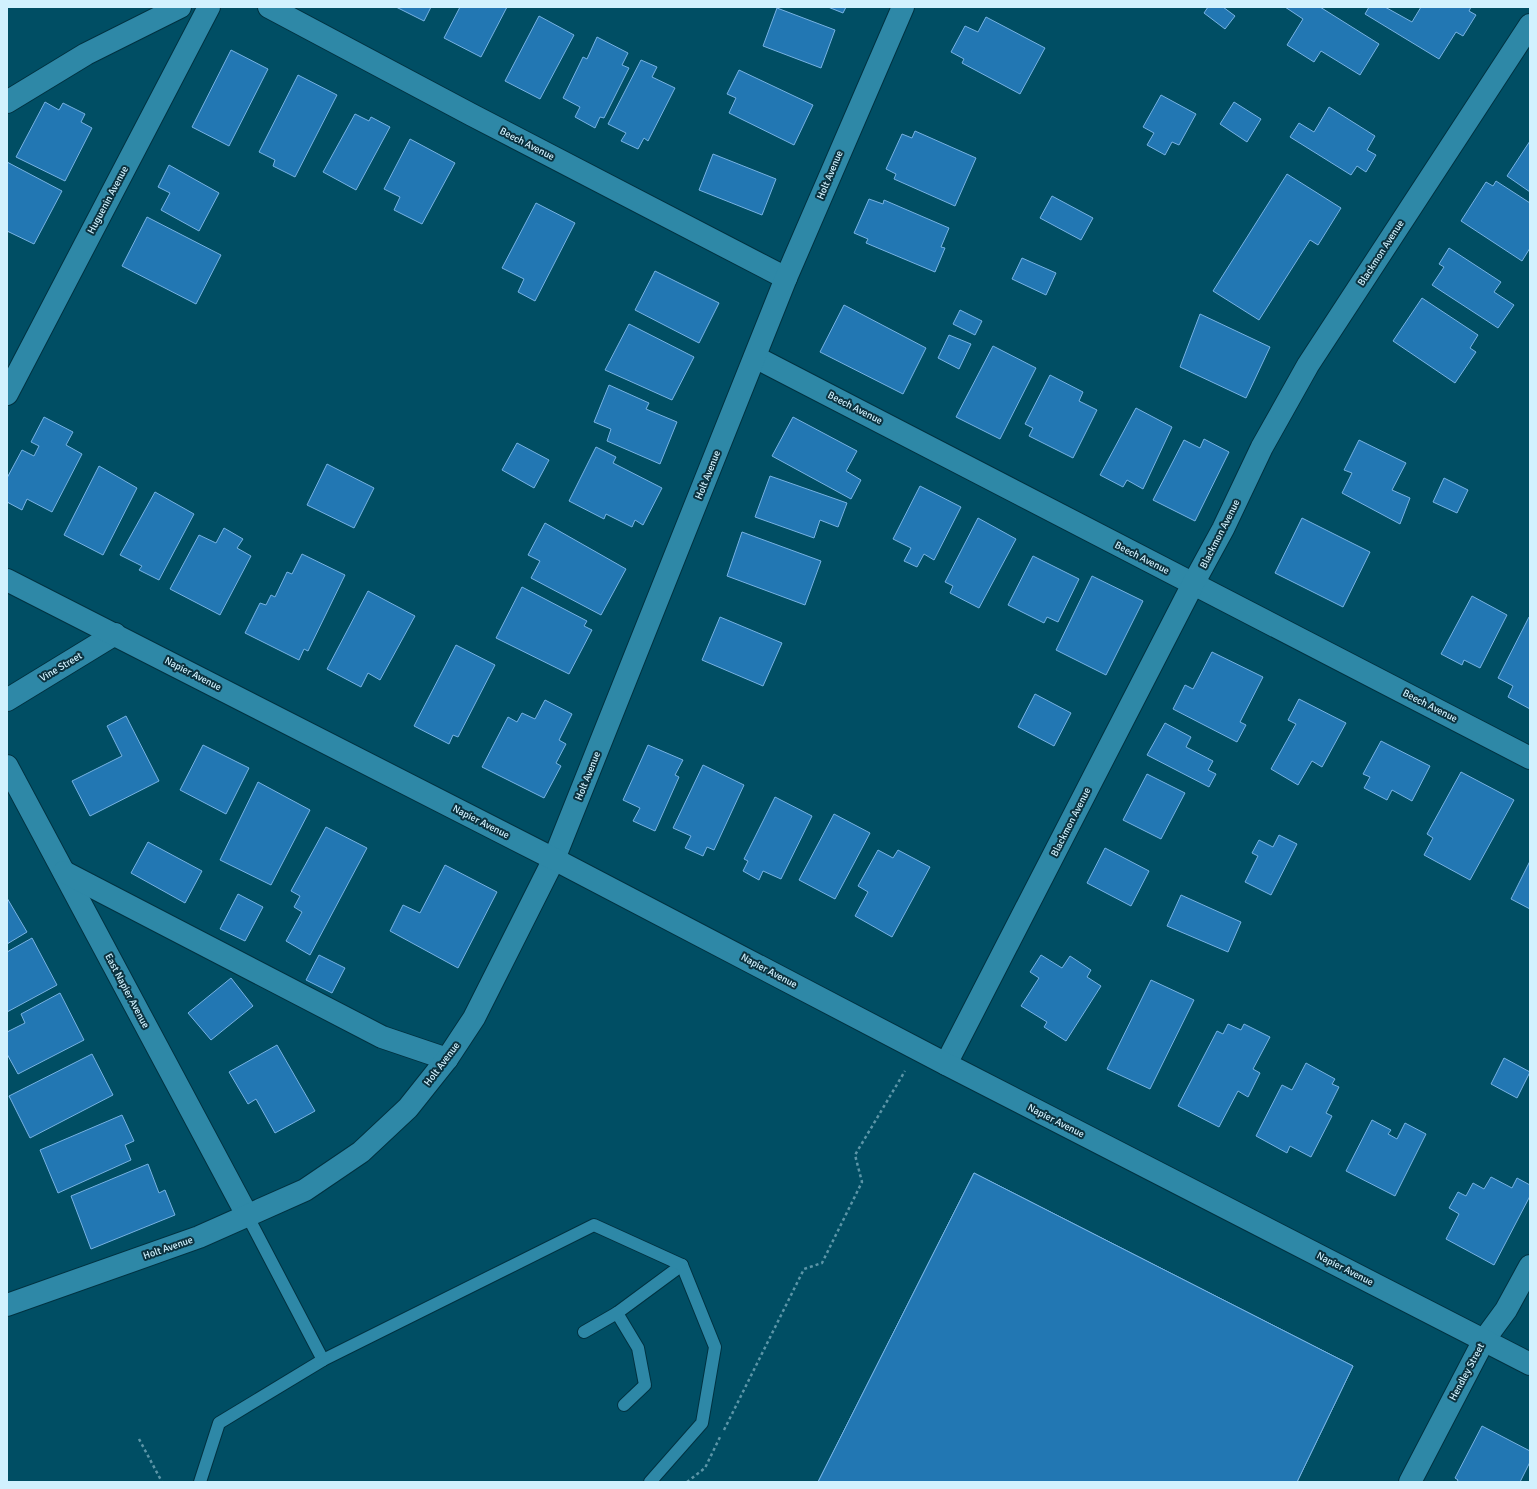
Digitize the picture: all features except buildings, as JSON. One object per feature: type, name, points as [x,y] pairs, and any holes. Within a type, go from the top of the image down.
[{"type":"street","points":[[7,102],[86,54],[180,7]]},
{"type":"street","name":"Huguenin Avenue","points":[[7,394],[209,7]]},
{"type":"street","name":"Beech Avenue","points":[[269,7],[472,115],[786,278]]},
{"type":"street","name":"Holt Avenue","points":[[7,1305],[199,1237],[305,1190],[361,1152],[408,1108],[447,1059],[474,1018],[554,859],[786,278],[903,7]]},
{"type":"street","name":"Blackmon Avenue","points":[[946,1064],[1193,584],[1224,529],[1262,448],[1308,365],[1530,25]]},
{"type":"street","name":"Beech Avenue","points":[[755,357],[1530,758]]},
{"type":"street","name":"Napier Avenue","points":[[7,580],[554,859],[918,1050],[1530,1364]]},
{"type":"street","name":"Vine Street","points":[[7,700],[115,634]]},
{"type":"street","name":"East Napier Avenue","points":[[7,766],[247,1215]]},
{"type":"street","points":[[64,872],[382,1036],[447,1059]]},
{"type":"street","name":"Hendley Street","points":[[1410,1482],[1484,1340],[1506,1310],[1530,1266]]},
{"type":"lane","points":[[247,1215],[323,1360]]},
{"type":"lane","points":[[200,1482],[219,1423],[323,1360],[594,1225],[682,1265],[715,1347],[702,1423],[650,1482]]},
{"type":"lane","points":[[584,1332],[617,1313],[682,1265]]},
{"type":"lane","points":[[617,1313],[638,1348],[645,1385],[624,1405]]},
{"type":"path","points":[[687,1482],[705,1468],[804,1269],[822,1263],[862,1182],[855,1155],[918,1050]]},
{"type":"path","points":[[139,1439],[162,1482]]}]
